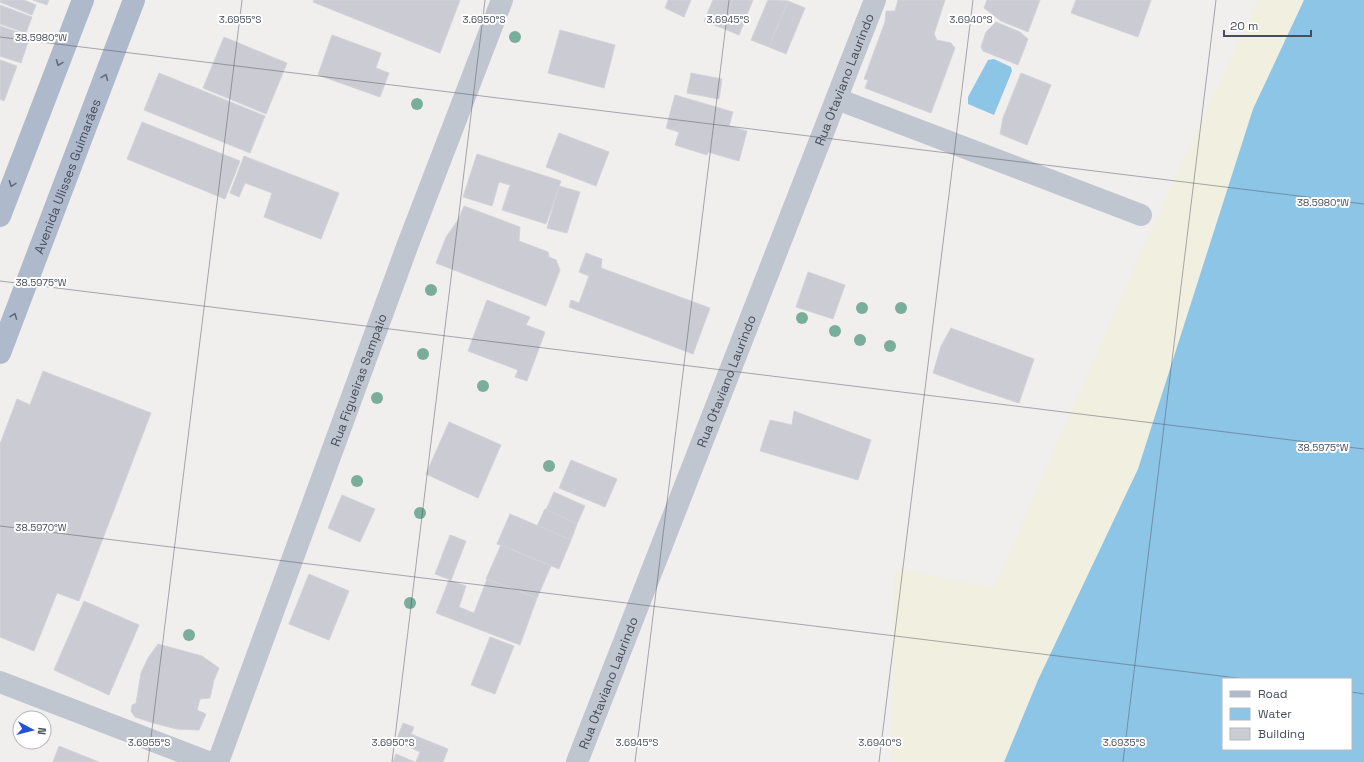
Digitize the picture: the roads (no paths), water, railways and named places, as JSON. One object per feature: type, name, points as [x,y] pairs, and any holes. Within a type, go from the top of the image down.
[{"type":"main road","points":[[0,216],[83,0]]},
{"type":"main road","name":"Avenida Ulisses Guimarães","points":[[0,353],[134,0]]},
{"type":"street","name":"Rua Figueiras Sampaio","points":[[218,762],[408,244],[502,0]]},
{"type":"street","name":"Rua Otaviano Laurindo","points":[[577,762],[875,0]]},
{"type":"street","points":[[837,99],[1141,215]]},
{"type":"street","points":[[0,682],[208,762]]},
{"type":"water","points":[[1304,0],[1364,0],[1364,762],[1004,762],[1038,680],[1138,469],[1253,109]]},
{"type":"water","points":[[994,59],[1011,67],[1012,71],[994,115],[968,104],[968,97],[988,60]]}]
